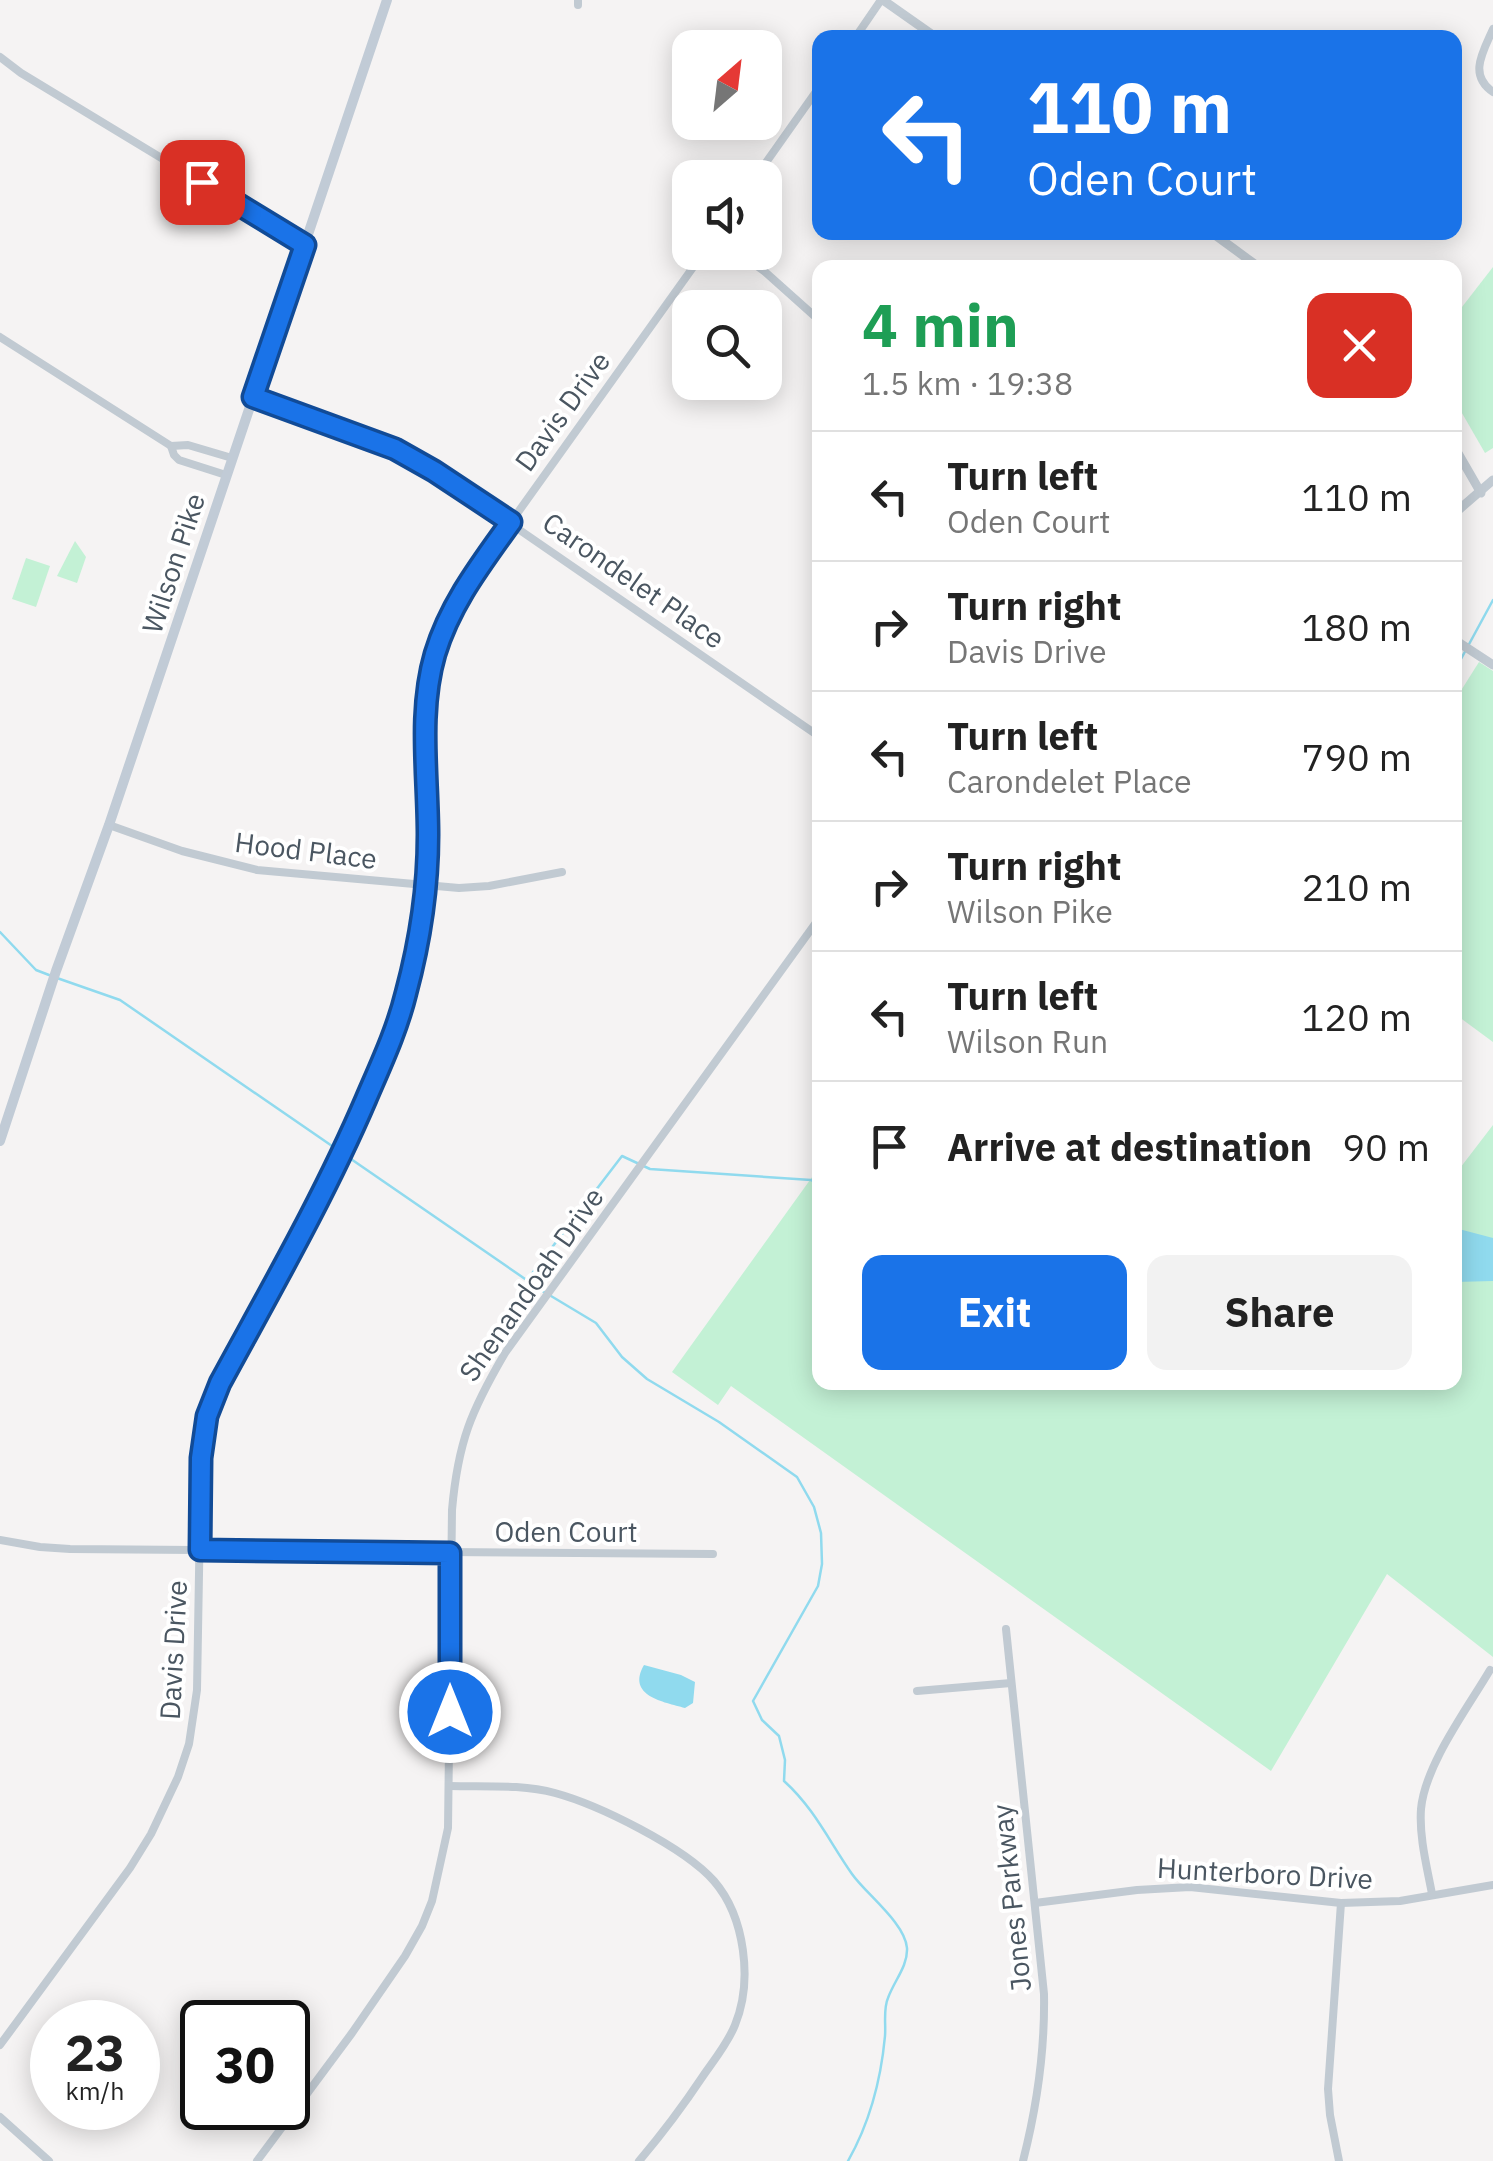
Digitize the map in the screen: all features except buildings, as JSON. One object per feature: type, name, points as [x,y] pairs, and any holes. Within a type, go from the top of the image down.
[{"type":"main road","name":"Wilson Pike","points":[[0,1140],[387,0]]},
{"type":"street","points":[[861,30],[882,0],[925,30]]},
{"type":"street","points":[[1493,30],[1478,66],[1482,83],[1493,92]]},
{"type":"street","points":[[0,57],[305,245]]},
{"type":"street","points":[[768,160],[812,97]]},
{"type":"street","points":[[1221,240],[1249,260]]},
{"type":"street","name":"Davis Drive","points":[[0,2045],[130,1868],[151,1834],[189,1744],[197,1690],[201,1458],[207,1416],[220,1383],[340,1158],[395,1030],[416,954],[426,886],[426,706],[435,654],[445,626],[511,522],[691,270]]},
{"type":"street","points":[[764,270],[812,314]]},
{"type":"street","points":[[0,337],[171,446],[188,445],[232,458]]},
{"type":"street","name":"Carondelet Place","points":[[253,397],[395,449],[434,471],[812,731]]},
{"type":"street","points":[[171,446],[180,460],[226,475]]},
{"type":"street","points":[[1462,461],[1480,493]]},
{"type":"street","points":[[1462,507],[1493,480]]},
{"type":"street","points":[[1480,493],[1493,492]]},
{"type":"street","points":[[1462,645],[1493,664]]},
{"type":"street","name":"Hood Place","points":[[109,824],[182,851],[257,870],[426,886],[488,886],[562,872]]},
{"type":"street","name":"Shenandoah Drive","points":[[257,2161],[405,1956],[422,1926],[439,1874],[448,1828],[450,1786],[450,1553],[456,1471],[472,1411],[505,1353],[812,928]]},
{"type":"street","name":"Oden Court","points":[[0,1540],[70,1549],[713,1554]]},
{"type":"street","name":"Jones Parkway","points":[[1006,1628],[1044,1994],[1038,2088],[1023,2161]]},
{"type":"street","points":[[1432,1894],[1421,1830],[1424,1788],[1490,1670]]},
{"type":"street","points":[[917,1691],[1011,1683]]},
{"type":"street","points":[[450,1786],[552,1792],[589,1804],[686,1856],[715,1882],[732,1914],[743,1944],[744,1981],[734,2026],[702,2079],[639,2161]]},
{"type":"street","name":"Hunterboro Drive","points":[[1035,1903],[1190,1887],[1341,1903],[1400,1900],[1493,1885]]},
{"type":"street","points":[[1338,2161],[1328,2089],[1341,1903]]},
{"type":"street","points":[[0,2117],[50,2161]]},
{"type":"green space","points":[[1493,267],[1493,448],[1485,453],[1462,413],[1462,307]]},
{"type":"green space","points":[[75,541],[86,557],[77,583],[57,576]]},
{"type":"green space","points":[[26,558],[50,566],[36,607],[12,599]]},
{"type":"green space","points":[[1479,662],[1493,671],[1493,1042],[1462,1019],[1462,689]]},
{"type":"green space","points":[[1493,1125],[1493,1657],[1387,1574],[1271,1771],[731,1386],[718,1405],[672,1372],[812,1177],[812,1390],[1462,1390],[1462,1165]]},
{"type":"water","points":[[1462,1230],[1493,1238],[1493,1281],[1462,1282]]},
{"type":"water","points":[[644,1665],[695,1682],[693,1703],[685,1708],[650,1696],[640,1684]]},
{"type":"waterway","points":[[1462,657],[1493,600]]},
{"type":"waterway","points":[[0,932],[36,970],[49,975]]},
{"type":"waterway","points":[[57,978],[120,1000],[544,1292]]},
{"type":"waterway","points":[[527,1280],[622,1156],[650,1169],[812,1180]]},
{"type":"waterway","points":[[551,1296],[596,1323],[622,1357],[647,1379],[719,1422],[797,1477],[814,1507],[821,1533],[818,1586],[753,1701],[762,1720],[779,1736],[785,1760],[784,1781],[905,1938],[907,1955],[886,2002],[883,2052],[873,2101],[848,2161]]},
{"type":"route","points":[[202,182],[305,245],[253,397],[395,449],[511,522],[445,626],[428,684],[426,886],[416,954],[395,1030],[332,1174],[220,1383],[207,1416],[201,1458],[200,1550],[450,1553],[450,1712]]}]
